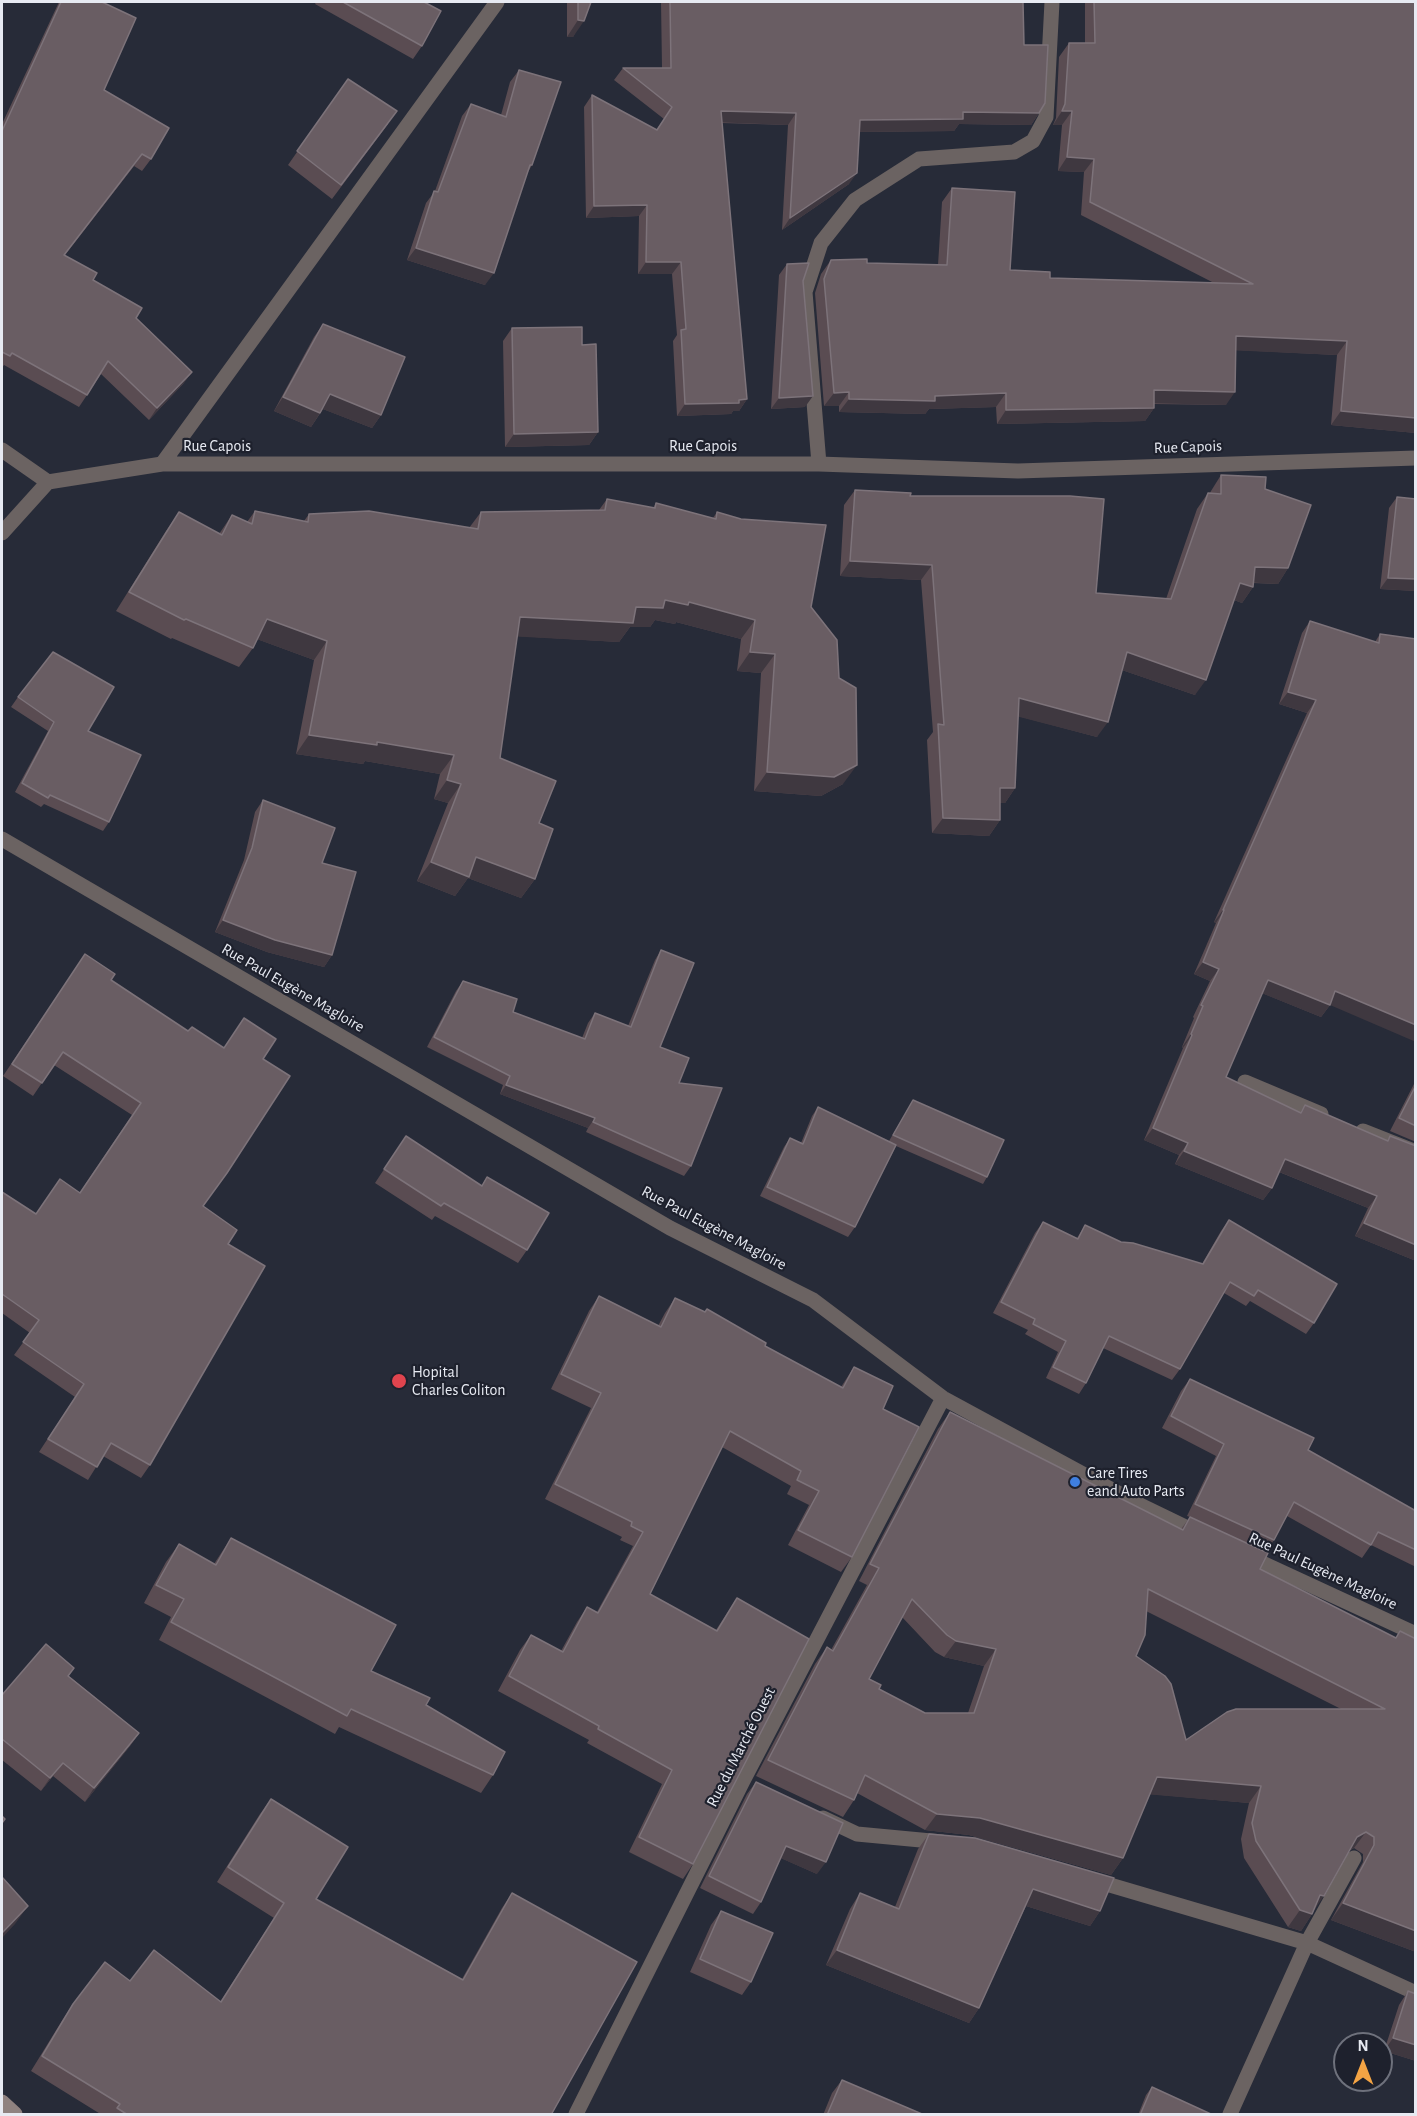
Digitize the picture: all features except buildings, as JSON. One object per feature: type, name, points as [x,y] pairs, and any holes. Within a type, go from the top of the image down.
[{"type":"main road","points":[[2,2102],[15,2115]]},
{"type":"street","points":[[162,464],[497,2]]},
{"type":"street","points":[[819,464],[805,292],[821,243],[855,200],[919,159],[1014,152],[1033,141],[1046,117],[1052,2]]},
{"type":"street","points":[[2,450],[48,482],[2,533]]},
{"type":"street","name":"Rue Capois","points":[[48,482],[162,464],[819,464],[1018,471],[1416,458]]},
{"type":"street","name":"Rue Paul Eugène Magloire","points":[[2,839],[670,1228],[813,1300],[943,1398],[1142,1506],[1214,1540]]},
{"type":"street","points":[[1245,1082],[1330,1117]]},
{"type":"street","points":[[1352,1126],[1416,1152]]},
{"type":"street","name":"Rue du Marché Ouest","points":[[576,2115],[748,1784],[943,1398]]},
{"type":"street","name":"Rue Paul Eugène Magloire","points":[[1235,1550],[1416,1634]]},
{"type":"street","points":[[805,1810],[857,1834],[955,1843]]},
{"type":"street","points":[[1230,2115],[1307,1943],[1354,1858]]},
{"type":"street","points":[[1081,1876],[1307,1943],[1416,1993]]},
{"type":"place","name":"Hopital Charles Coliton","points":[[399,1381]]},
{"type":"place","name":"Care Tires eand Auto Parts","points":[[1075,1482]]}]
